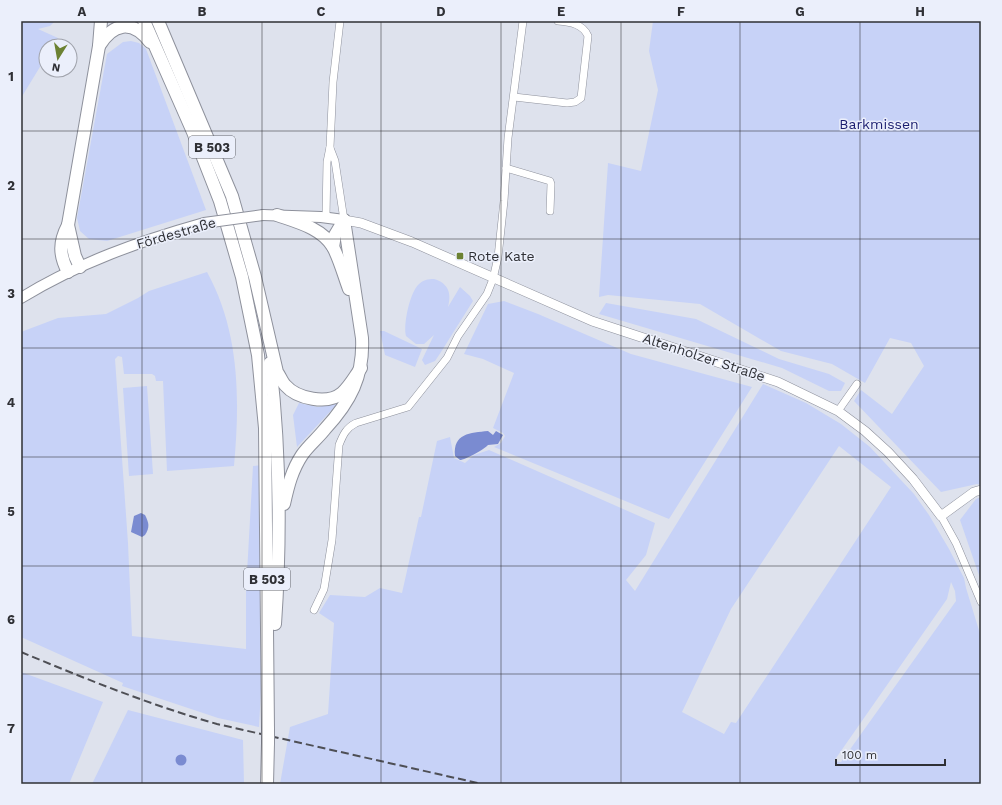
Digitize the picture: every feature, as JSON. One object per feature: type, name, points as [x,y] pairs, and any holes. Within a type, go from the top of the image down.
[{"type":"highway","points":[[68,272],[62,262],[60,250],[62,237],[68,225],[99,46],[100,21]]},
{"type":"highway","name":"B 503","points":[[144,21],[154,47],[193,132],[220,201],[242,277],[258,356],[265,428],[268,729],[267,784]]},
{"type":"highway","name":"B 503","points":[[158,21],[223,172],[242,230],[255,277],[270,357],[276,411],[278,534],[275,616],[268,729]]},
{"type":"highway","points":[[99,46],[111,30],[128,27],[140,31],[154,47]]},
{"type":"highway","points":[[277,215],[305,225],[320,233],[333,247],[358,315]]},
{"type":"highway","points":[[333,247],[335,235],[344,220]]},
{"type":"highway","points":[[278,534],[288,483],[302,454],[348,402],[361,368],[362,345],[344,220]]},
{"type":"highway","points":[[68,225],[75,256],[80,267]]},
{"type":"highway","points":[[255,277],[278,372],[285,386],[300,395],[313,399],[329,398],[342,393],[361,368]]},
{"type":"main road","name":"Fördestraße","points":[[21,298],[68,272],[106,255],[149,239],[204,223],[263,215],[326,217],[344,220]]},
{"type":"street","points":[[326,217],[327,162],[330,147],[333,82],[340,21]]},
{"type":"street","points":[[314,610],[324,589],[332,540],[339,445],[344,434],[348,427],[408,407],[447,358],[458,336],[487,294],[493,279],[498,257],[506,168],[524,21]]},
{"type":"street","points":[[514,97],[567,103],[576,102],[581,98],[588,36],[585,30],[578,25],[558,21]]},
{"type":"street","points":[[330,147],[335,161],[344,220]]},
{"type":"street","points":[[506,168],[550,181],[550,211]]},
{"type":"street","name":"Altenholzer Straße","points":[[344,220],[360,223],[412,242],[493,279],[592,321],[778,382],[838,411],[865,431],[888,452],[912,479],[941,516],[959,549],[981,602]]},
{"type":"street","points":[[838,411],[857,384]]},
{"type":"street","points":[[941,516],[974,492],[981,490]]},
{"type":"green space","points":[[21,21],[55,21],[50,26],[38,29],[58,38],[38,38],[38,70],[21,98]]},
{"type":"green space","name":"Barkmissen","points":[[653,21],[981,21],[981,485],[977,484],[941,492],[854,401],[861,390],[892,414],[924,366],[911,343],[890,338],[865,383],[832,364],[781,351],[700,304],[608,295],[599,297],[608,163],[641,171],[658,90],[649,51]]},
{"type":"green space","points":[[131,41],[139,43],[146,49],[206,210],[107,241],[89,239],[80,231],[77,218],[107,54],[123,42]]},
{"type":"green space","points":[[207,272],[218,295],[232,342],[237,391],[234,466],[167,471],[163,381],[156,381],[155,376],[152,374],[124,374],[122,357],[118,356],[115,359],[128,543],[132,636],[246,649],[246,591],[253,466],[261,465],[263,652],[259,727],[218,718],[122,686],[123,683],[21,637],[21,332],[58,318],[106,314],[149,291]]},
{"type":"green space","points":[[434,279],[443,283],[448,289],[448,307],[460,287],[470,296],[473,301],[435,361],[425,365],[422,360],[434,335],[424,344],[416,344],[406,336],[405,331],[408,308],[416,288],[424,281]]},
{"type":"green space","points":[[504,301],[631,354],[752,387],[669,519],[494,447],[501,443],[505,436],[503,433],[493,428],[514,373],[483,359],[464,354],[488,304]]},
{"type":"green space","points":[[606,303],[696,319],[779,359],[829,374],[845,383],[841,391],[829,391],[782,368],[599,314]]},
{"type":"green space","points":[[380,331],[384,331],[422,349],[415,367],[385,355]]},
{"type":"green space","points":[[763,384],[806,403],[841,424],[870,447],[914,494],[929,515],[964,578],[981,637],[981,784],[280,784],[290,727],[328,714],[334,623],[319,613],[330,595],[365,597],[380,588],[402,593],[419,517],[421,517],[437,441],[450,437],[454,458],[465,463],[474,455],[489,450],[655,523],[646,555],[626,580],[635,591]],"holes":[[[839,446],[891,487],[736,723],[731,722],[724,734],[682,712],[731,609]],[[951,582],[955,591],[956,601],[841,762],[834,761],[947,599]]]},
{"type":"green space","points":[[147,386],[153,474],[129,476],[123,388]]},
{"type":"green space","points":[[339,402],[297,447],[293,415],[299,403],[318,407]]},
{"type":"green space","points":[[981,497],[981,581],[960,520],[976,499]]},
{"type":"green space","points":[[21,672],[103,702],[69,784],[21,784]]},
{"type":"green space","points":[[128,710],[243,740],[244,784],[92,784]]},
{"type":"water","points":[[488,431],[493,435],[496,431],[503,435],[498,444],[488,445],[479,452],[463,460],[460,460],[455,456],[455,448],[460,439],[469,434]]},
{"type":"water","points":[[141,513],[145,515],[148,525],[147,532],[142,537],[131,532],[134,516]]},
{"type":"water","points":[[181,754],[185,756],[187,760],[185,764],[181,766],[177,764],[175,760],[177,756]]},
{"type":"railway","points":[[21,652],[94,682],[192,717],[482,784]]},
{"type":"place","name":"Rote Kate","points":[[460,256]]}]
